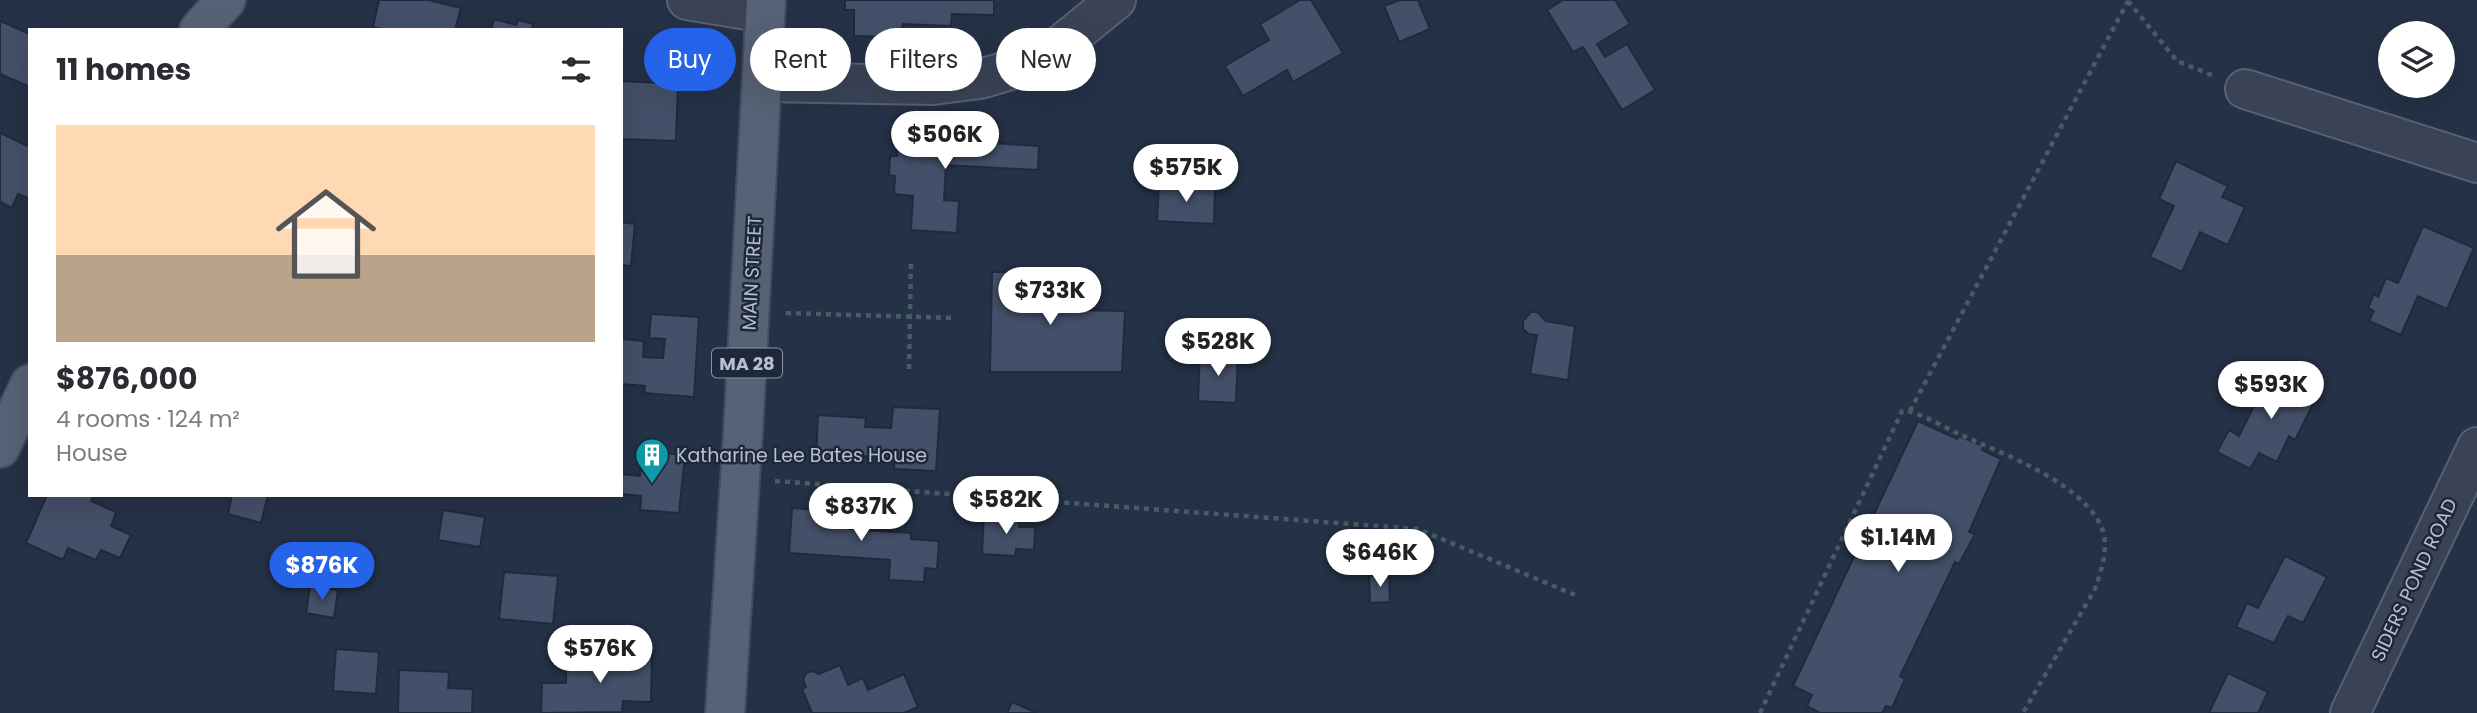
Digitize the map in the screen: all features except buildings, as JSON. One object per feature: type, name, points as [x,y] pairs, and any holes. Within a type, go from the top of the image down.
[{"type":"main road","points":[[201,28],[226,0]]},
{"type":"main road","name":"MAIN STREET","points":[[765,28],[766,6]]},
{"type":"main road","name":"MAIN STREET","points":[[725,713],[762,91]]},
{"type":"main road","points":[[0,448],[28,388]]},
{"type":"street","points":[[687,0],[766,6]]},
{"type":"street","points":[[851,84],[933,85],[980,79],[1024,66],[1058,47],[1116,0]]},
{"type":"street","points":[[2245,89],[2477,163]]},
{"type":"street","name":"SIDERS POND ROAD","points":[[2350,713],[2477,447]]},
{"type":"path","points":[[1910,411],[2128,1],[2177,61],[2245,89]]},
{"type":"path","points":[[909,369],[911,259]]},
{"type":"path","points":[[775,313],[954,318]]},
{"type":"path","points":[[1760,713],[1902,411],[1910,411],[2027,465],[2082,501],[2100,523],[2106,544],[2103,567],[2095,589],[2023,713]]},
{"type":"path","points":[[764,480],[1418,529],[1575,595]]},
{"type":"place","name":"Katharine Lee Bates House","points":[[652,485]]}]
